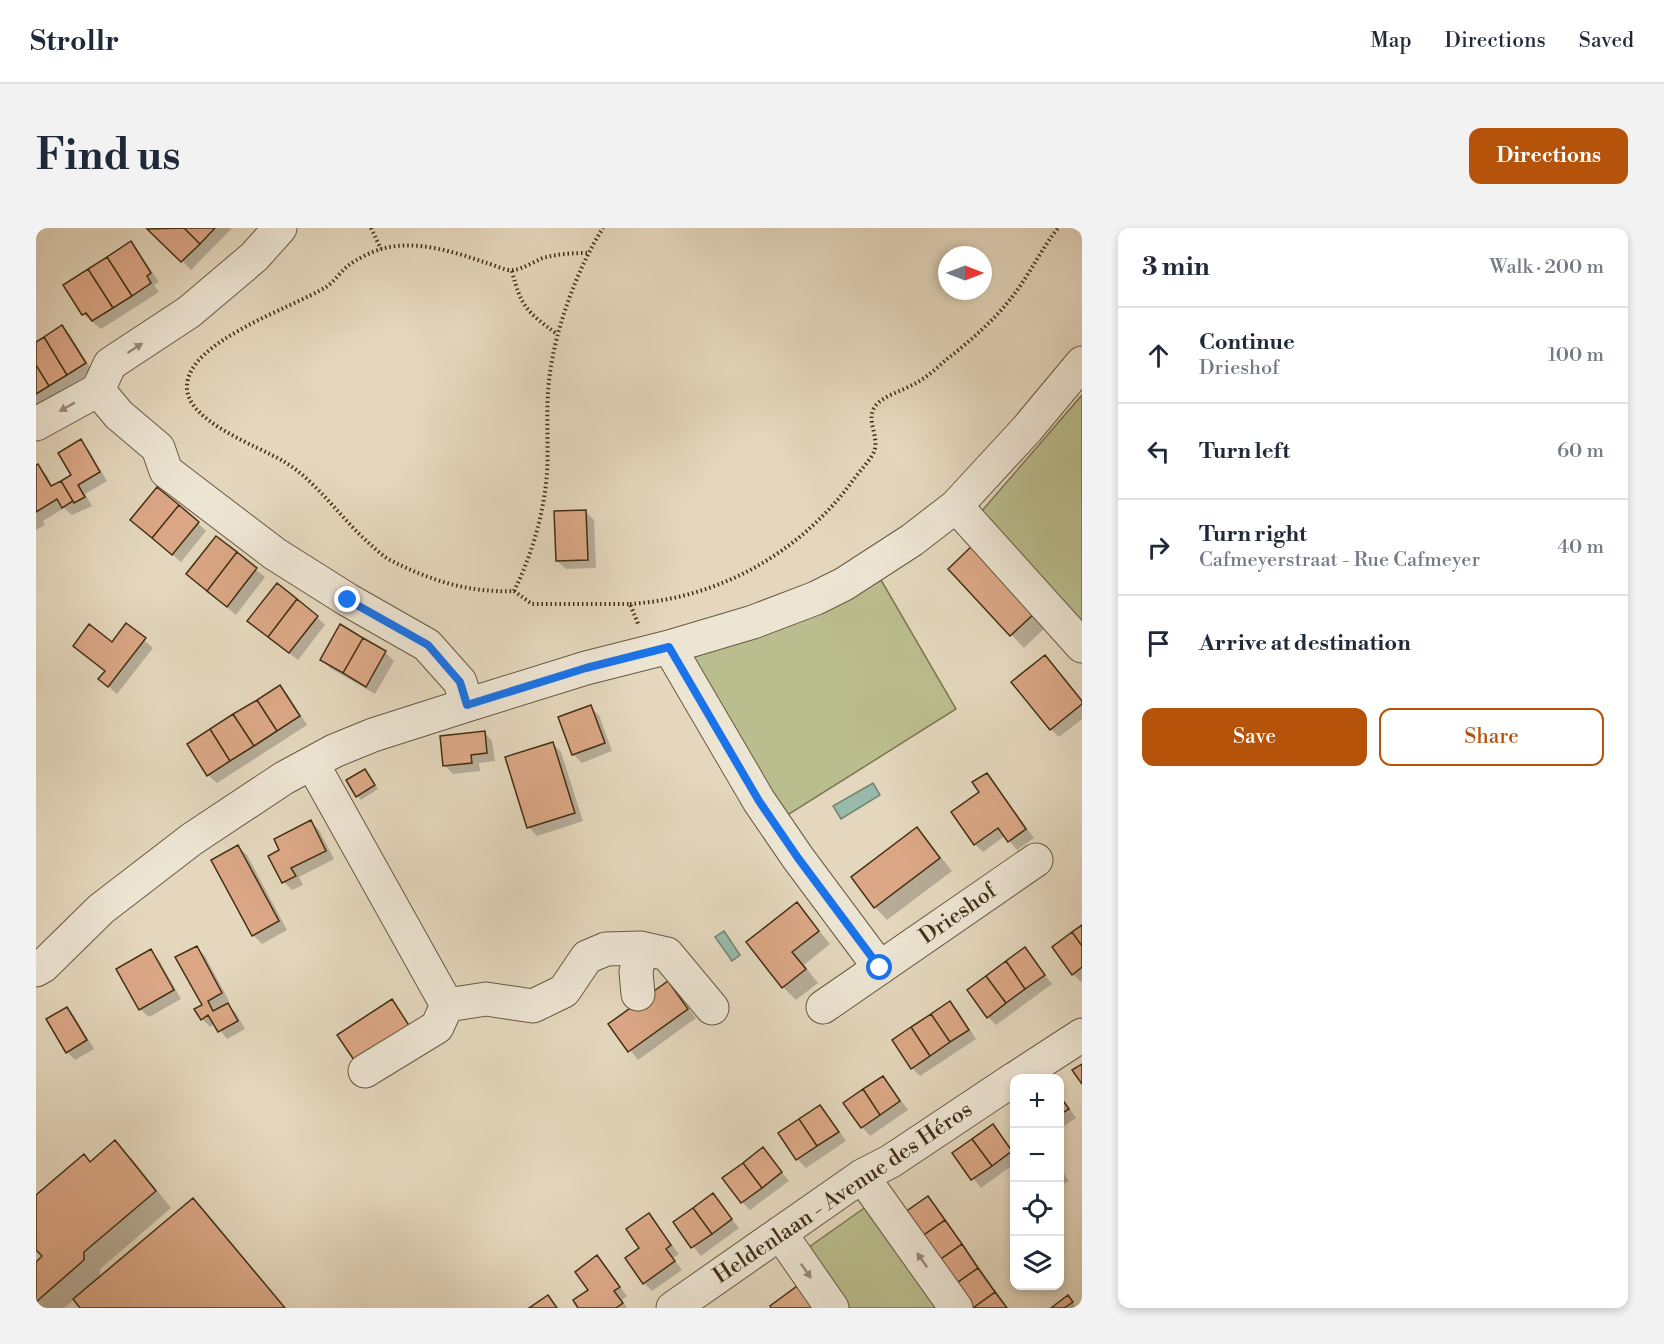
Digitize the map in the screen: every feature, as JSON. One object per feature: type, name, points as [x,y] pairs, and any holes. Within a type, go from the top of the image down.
[{"type":"street","points":[[36,424],[99,390],[110,364],[189,312],[254,257],[280,228]]},
{"type":"street","points":[[36,970],[43,966],[101,909],[192,839],[284,778],[312,763],[373,735],[586,668],[753,622],[816,598],[844,584],[912,540],[956,506],[1027,429],[1082,363]]},
{"type":"street","points":[[99,390],[119,415],[158,448],[166,471],[275,554],[348,600],[428,645],[460,682],[467,705]]},
{"type":"street","points":[[956,506],[1082,646]]},
{"type":"street","points":[[658,650],[798,858],[880,968]]},
{"type":"street","points":[[312,763],[447,1005]]},
{"type":"street","name":"Drieshof","points":[[823,1007],[1036,860]]},
{"type":"street","points":[[447,1005],[486,999],[533,1006],[564,991],[587,957],[606,949],[641,948],[667,954],[712,1008]]},
{"type":"street","points":[[638,994],[636,972],[641,948]]},
{"type":"street","points":[[365,1071],[437,1027],[447,1005]]},
{"type":"street","name":"Heldenlaan - Avenue des Héros","points":[[1023,1074],[1082,1035]]},
{"type":"street","name":"Heldenlaan - Avenue des Héros","points":[[673,1308],[862,1176],[891,1161],[1010,1082]]},
{"type":"street","points":[[862,1176],[956,1308]]},
{"type":"street","points":[[780,1233],[832,1308]]},
{"type":"path","points":[[371,228],[381,249]]},
{"type":"path","points":[[514,591],[530,551],[545,494],[548,393],[557,334],[587,254],[603,228]]},
{"type":"path","points":[[587,254],[555,255],[512,271],[453,252],[411,244],[381,249],[349,265],[327,286],[222,339],[197,361],[186,387],[192,403],[219,428],[284,461],[302,475],[354,531],[385,557],[419,574],[456,586],[489,592],[514,591],[532,604],[630,604],[666,600],[745,573],[783,550],[816,524],[842,495],[876,447],[871,418],[877,404],[889,395],[918,382],[970,340],[1017,289],[1058,228]]},
{"type":"path","points":[[512,271],[518,296],[525,308],[557,334]]},
{"type":"path","points":[[630,604],[658,650]]},
{"type":"green space","points":[[1082,395],[1082,639],[981,512]]},
{"type":"green space","points":[[881,580],[956,709],[786,816],[690,656]]},
{"type":"green space","points":[[870,1204],[946,1308],[850,1308],[822,1268],[802,1252]]},
{"type":"shaded area","points":[[873,783],[880,795],[841,819],[833,806]]},
{"type":"shaded area","points":[[724,931],[740,955],[732,961],[715,937]]},
{"type":"building","points":[[184,228],[215,228],[200,244]]},
{"type":"building","points":[[184,228],[200,244],[181,262],[147,229]]},
{"type":"building","points":[[131,241],[151,273],[147,276],[151,283],[132,296],[107,257]]},
{"type":"building","points":[[107,257],[132,296],[113,308],[88,269]]},
{"type":"building","points":[[88,269],[113,308],[92,321],[86,313],[82,315],[63,285]]},
{"type":"building","points":[[62,325],[86,363],[67,375],[44,337]]},
{"type":"building","points":[[44,337],[67,375],[49,386],[36,365],[36,342]]},
{"type":"building","points":[[36,365],[49,386],[36,394]]},
{"type":"building","points":[[81,439],[100,472],[78,485],[85,497],[74,503],[61,481],[71,475],[58,453]]},
{"type":"building","points":[[38,464],[51,486],[61,481],[73,501],[62,508],[57,499],[36,512],[36,465]]},
{"type":"building","points":[[157,487],[179,505],[152,538],[130,520]]},
{"type":"building","points":[[179,505],[199,522],[172,555],[152,538]]},
{"type":"building","points":[[586,510],[588,560],[556,561],[554,511]]},
{"type":"building","points":[[216,536],[237,552],[207,591],[186,574]]},
{"type":"building","points":[[974,544],[1036,612],[1010,636],[948,569]]},
{"type":"building","points":[[237,552],[257,568],[227,607],[207,591]]},
{"type":"building","points":[[277,583],[297,599],[268,637],[247,621]]},
{"type":"building","points":[[297,599],[318,616],[289,653],[268,637]]},
{"type":"building","points":[[126,623],[146,638],[108,687],[98,679],[105,671],[73,646],[89,624],[112,642]]},
{"type":"building","points":[[340,624],[363,638],[343,673],[320,660]]},
{"type":"building","points":[[363,638],[386,651],[366,687],[343,673]]},
{"type":"building","points":[[1045,655],[1082,701],[1082,704],[1050,730],[1011,682]]},
{"type":"building","points":[[280,685],[300,716],[277,731],[257,700]]},
{"type":"building","points":[[257,700],[277,731],[254,746],[233,714]]},
{"type":"building","points":[[591,705],[605,743],[572,755],[558,717]]},
{"type":"building","points":[[233,714],[254,746],[230,761],[210,729]]},
{"type":"building","points":[[210,729],[230,761],[207,776],[187,744]]},
{"type":"building","points":[[485,731],[487,753],[471,755],[472,763],[443,766],[440,736]]},
{"type":"building","points":[[553,742],[575,813],[527,828],[505,757]]},
{"type":"building","points":[[365,769],[375,785],[356,797],[346,780]]},
{"type":"building","points":[[987,773],[1026,829],[1008,842],[998,828],[974,845],[951,812],[979,792],[972,782]]},
{"type":"building","points":[[311,820],[326,851],[291,868],[296,876],[282,883],[268,856],[279,850],[274,839]]},
{"type":"building","points":[[917,827],[940,858],[874,908],[851,877]]},
{"type":"building","points":[[238,845],[279,921],[252,936],[211,860]]},
{"type":"building","points":[[797,902],[819,931],[792,952],[806,969],[782,988],[746,942]]},
{"type":"building","points":[[1082,925],[1082,946],[1072,932]]},
{"type":"building","points":[[1072,932],[1082,946],[1082,967],[1072,975],[1052,947]]},
{"type":"building","points":[[197,946],[222,993],[208,1001],[213,1011],[228,1003],[238,1021],[218,1032],[208,1015],[201,1020],[194,1009],[202,1005],[175,957]]},
{"type":"building","points":[[1025,947],[1045,975],[1025,989],[1006,961]]},
{"type":"building","points":[[151,949],[174,990],[139,1010],[116,969]]},
{"type":"building","points":[[1006,961],[1025,989],[1006,1003],[986,976]]},
{"type":"building","points":[[986,976],[1006,1003],[987,1018],[967,990]]},
{"type":"building","points":[[668,981],[688,1009],[628,1052],[608,1024]]},
{"type":"building","points":[[392,999],[410,1027],[356,1063],[337,1035]]},
{"type":"building","points":[[950,1001],[969,1030],[950,1042],[931,1014]]},
{"type":"building","points":[[67,1007],[87,1040],[66,1053],[46,1019]]},
{"type":"building","points":[[931,1014],[950,1042],[930,1056],[911,1027]]},
{"type":"building","points":[[911,1027],[930,1056],[911,1069],[892,1040]]},
{"type":"building","points":[[1082,1064],[1082,1084],[1072,1070]]},
{"type":"building","points":[[883,1076],[900,1101],[880,1115],[863,1089]]},
{"type":"building","points":[[863,1089],[880,1115],[861,1128],[843,1103]]},
{"type":"building","points":[[1064,1102],[1069,1109],[1064,1112]]},
{"type":"building","points":[[820,1105],[839,1132],[817,1146],[799,1119]]},
{"type":"building","points":[[799,1119],[817,1146],[796,1160],[778,1133]]},
{"type":"building","points":[[993,1124],[1010,1148],[1010,1152],[992,1166],[972,1139]]},
{"type":"building","points":[[972,1139],[992,1166],[971,1180],[952,1153]]},
{"type":"building","points":[[115,1140],[156,1191],[84,1252],[84,1260],[36,1302],[36,1262],[42,1256],[36,1250],[36,1195],[84,1154],[90,1162]]},
{"type":"building","points":[[763,1147],[782,1172],[762,1188],[743,1163]]},
{"type":"building","points":[[743,1163],[762,1188],[741,1203],[722,1178]]},
{"type":"building","points":[[713,1193],[732,1219],[712,1234],[693,1208]]},
{"type":"building","points":[[928,1196],[945,1220],[918,1239],[901,1215]]},
{"type":"building","points":[[193,1198],[285,1308],[80,1308],[73,1299]]},
{"type":"building","points":[[693,1208],[712,1234],[691,1248],[673,1222]]},
{"type":"building","points":[[649,1213],[671,1245],[666,1249],[675,1261],[643,1284],[625,1258],[639,1248],[626,1229]]},
{"type":"building","points":[[945,1220],[962,1244],[935,1263],[918,1239]]},
{"type":"building","points":[[962,1244],[978,1268],[951,1287],[935,1263]]},
{"type":"building","points":[[597,1255],[620,1287],[614,1291],[623,1303],[616,1308],[578,1308],[573,1300],[588,1290],[575,1272]]},
{"type":"building","points":[[978,1268],[995,1292],[973,1308],[966,1308],[951,1287]]},
{"type":"building","points":[[797,1286],[813,1308],[771,1308],[770,1306]]},
{"type":"building","points":[[995,1292],[1007,1308],[973,1308]]},
{"type":"building","points":[[548,1295],[557,1308],[529,1308]]},
{"type":"building","points":[[1068,1295],[1073,1302],[1064,1308],[1051,1308]]},
{"type":"route","points":[[348,600],[428,645],[460,682],[467,705],[586,668],[669,647],[779,832],[880,968]]}]
